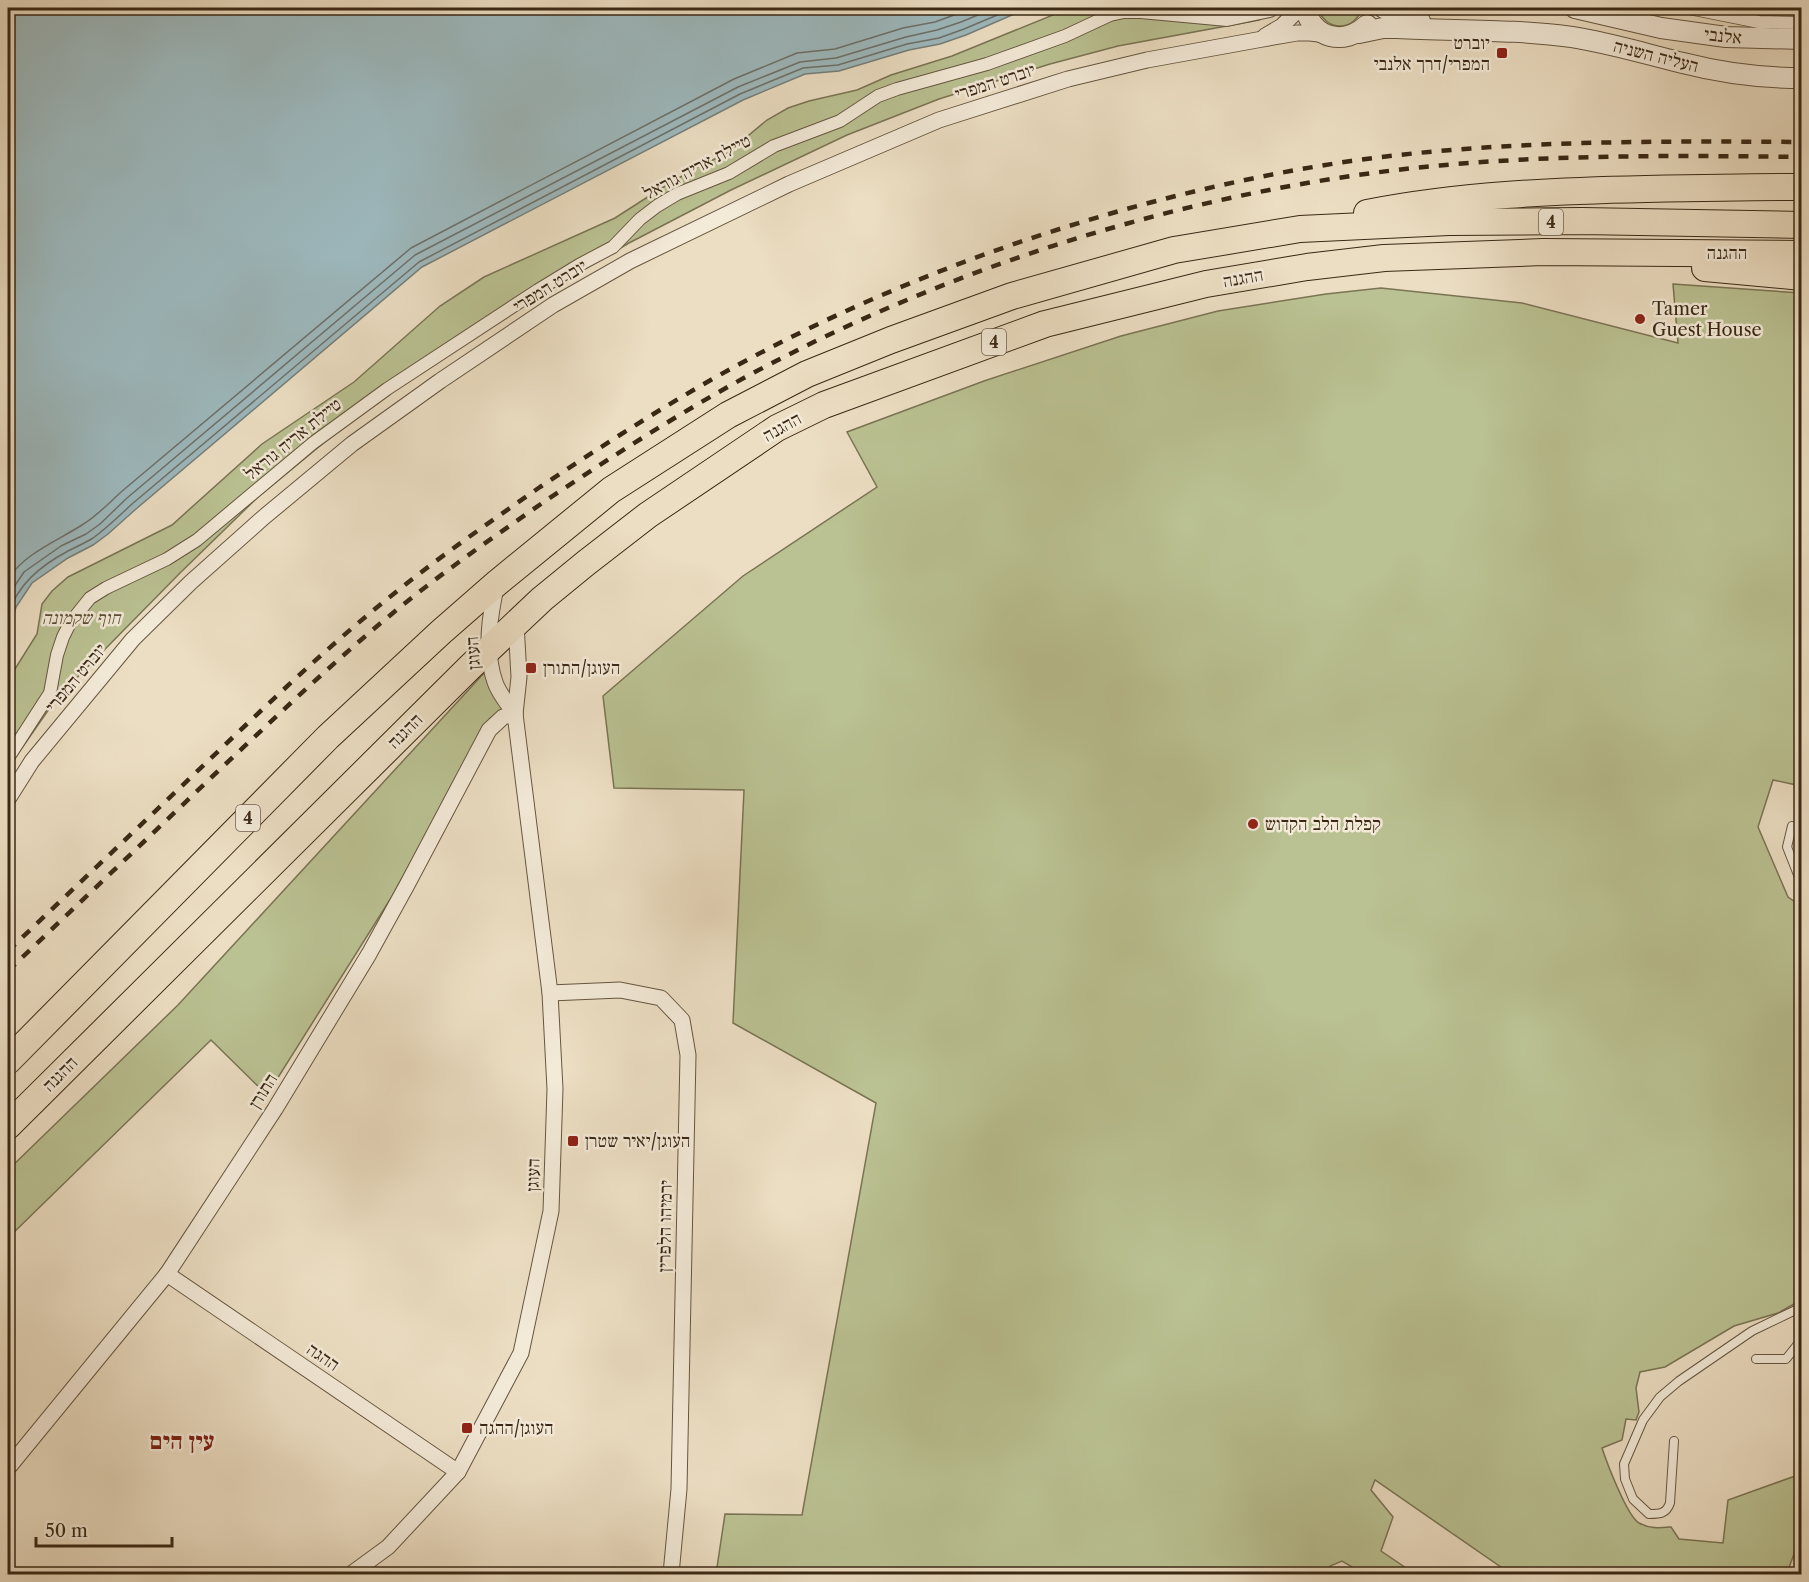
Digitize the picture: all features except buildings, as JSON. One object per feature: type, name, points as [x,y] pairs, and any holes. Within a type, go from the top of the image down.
[{"type":"highway","points":[[1300,229],[1394,208],[1436,201],[1492,196],[1592,190],[1802,186]]},
{"type":"highway","name":"ההגנה","points":[[8,1061],[328,737],[497,583],[611,490],[728,415],[807,374],[891,340],[1012,296],[1174,250],[1300,229],[1460,222],[1582,221],[1802,225]]},
{"type":"highway","points":[[1543,252],[1802,278]]},
{"type":"highway","name":"ההגנה","points":[[8,1126],[516,623],[586,563],[648,515],[777,428],[824,405],[1045,324],[1206,284],[1307,267],[1384,258],[1543,252],[1802,254]]},
{"type":"street","name":"טיילת אריה גוראל","points":[[8,758],[50,693],[63,637],[70,623],[90,598],[166,559],[197,540],[313,443],[387,389],[538,290],[613,247],[640,219],[677,194],[729,173],[774,146],[840,121],[878,96],[987,64],[1065,36],[1110,15],[1141,12],[1227,20],[1270,11],[1271,8]]},
{"type":"street","name":"יוברט המפרי","points":[[1257,40],[1282,26],[1300,8]]},
{"type":"street","points":[[1305,8],[1310,20],[1326,35]]},
{"type":"street","points":[[1359,33],[1373,16],[1374,8]]},
{"type":"street","name":"העליה השניה","points":[[1384,8],[1406,19],[1584,40],[1618,46],[1713,70],[1780,78],[1802,78]]},
{"type":"street","name":"אלנבי","points":[[1575,8],[1661,27],[1743,38],[1802,39]]},
{"type":"street","points":[[1689,8],[1759,22],[1802,23]]},
{"type":"street","name":"העליה השניה","points":[[1326,35],[1337,38],[1348,37],[1383,28],[1397,27],[1512,32]]},
{"type":"street","name":"יוברט המפרי","points":[[8,799],[32,761],[133,639],[199,575],[352,444],[440,381],[554,305],[630,261],[778,189],[939,120],[1068,79],[1147,60],[1297,33],[1326,35]]},
{"type":"street","name":"העוגן","points":[[497,583],[491,616],[489,648],[495,683],[515,714]]},
{"type":"street","name":"העוגן","points":[[351,1575],[388,1547],[458,1472],[520,1353],[551,1211],[555,1089],[550,993],[515,714],[519,677],[516,623]]},
{"type":"street","name":"התורן","points":[[8,1468],[166,1274],[275,1109],[369,954],[489,730],[503,717],[515,714]]},
{"type":"street","name":"ירמיהו הלפרין","points":[[550,993],[620,990],[660,998],[682,1020],[687,1055],[679,1489],[671,1575]]},
{"type":"street","name":"ההגה","points":[[166,1274],[458,1472]]},
{"type":"lane","points":[[1792,826],[1787,847],[1802,885]]},
{"type":"lane","points":[[1674,1441],[1670,1503],[1667,1510],[1661,1514],[1649,1514],[1633,1499],[1624,1464],[1643,1420],[1660,1397],[1679,1381],[1752,1331],[1802,1307]]},
{"type":"lane","points":[[1756,1359],[1786,1359],[1802,1339]]},
{"type":"green space","name":"חוף שקמונה","points":[[1070,8],[1245,8],[1259,20],[1118,46],[1050,64],[939,99],[847,135],[731,190],[629,243],[530,301],[427,367],[332,436],[257,498],[56,699],[8,768],[8,680],[37,634],[42,604],[52,591],[68,577],[172,525],[262,444],[354,382],[440,306],[484,277],[615,218],[697,167],[726,154],[767,120],[788,108],[857,90],[891,75],[952,56]]},
{"type":"green space","points":[[1318,8],[1362,8],[1353,22],[1340,26],[1327,22]]},
{"type":"green space","points":[[1469,8],[1525,8],[1528,12],[1525,14]]},
{"type":"green space","points":[[1716,8],[1801,8],[1801,21],[1762,20]]},
{"type":"green space","points":[[1673,284],[1801,293],[1801,786],[1773,780],[1758,827],[1788,897],[1801,906],[1801,1300],[1778,1313],[1734,1326],[1665,1367],[1640,1372],[1636,1388],[1639,1412],[1636,1420],[1626,1419],[1622,1440],[1602,1448],[1618,1488],[1634,1518],[1647,1526],[1671,1527],[1679,1539],[1723,1543],[1728,1500],[1795,1476],[1801,1522],[1797,1547],[1787,1574],[1511,1574],[1375,1480],[1371,1490],[1393,1517],[1381,1551],[1415,1574],[1364,1574],[1342,1561],[1330,1566],[1327,1574],[716,1574],[725,1514],[802,1515],[876,1103],[733,1023],[744,790],[614,788],[603,696],[743,576],[877,487],[847,432],[984,381],[1121,336],[1218,311],[1381,288],[1522,303],[1678,343]]},
{"type":"green space","points":[[485,672],[508,711],[490,718],[391,898],[267,1095],[211,1040],[8,1238],[8,1170],[178,1005]]},
{"type":"water","points":[[8,8],[1028,8],[940,44],[909,50],[839,71],[805,74],[743,100],[422,267],[108,534],[32,583],[16,607],[8,634]]},
{"type":"railway","points":[[8,951],[298,676],[367,615],[428,567],[540,487],[652,415],[739,364],[836,316],[906,285],[1052,231],[1127,209],[1277,174],[1407,154],[1519,145],[1632,142],[1802,142]]},
{"type":"railway","points":[[8,971],[306,689],[417,594],[548,499],[660,427],[747,376],[844,328],[913,297],[1056,245],[1203,204],[1277,189],[1351,176],[1463,163],[1632,156],[1802,157]]},
{"type":"place","name":"יוברט המפרי/דרך אלנבי","points":[[1502,53]]},
{"type":"place","name":"Tamer Guest House","points":[[1640,319]]},
{"type":"place","name":"העוגן/התורן","points":[[531,668]]},
{"type":"place","name":"קפלת הלב הקדוש","points":[[1253,824]]},
{"type":"place","name":"העוגן/יאיר שטרן","points":[[573,1141]]},
{"type":"place","name":"העוגן/ההגה","points":[[467,1428]]},
{"type":"district","name":"עין הים","points":[[182,1440]]}]
